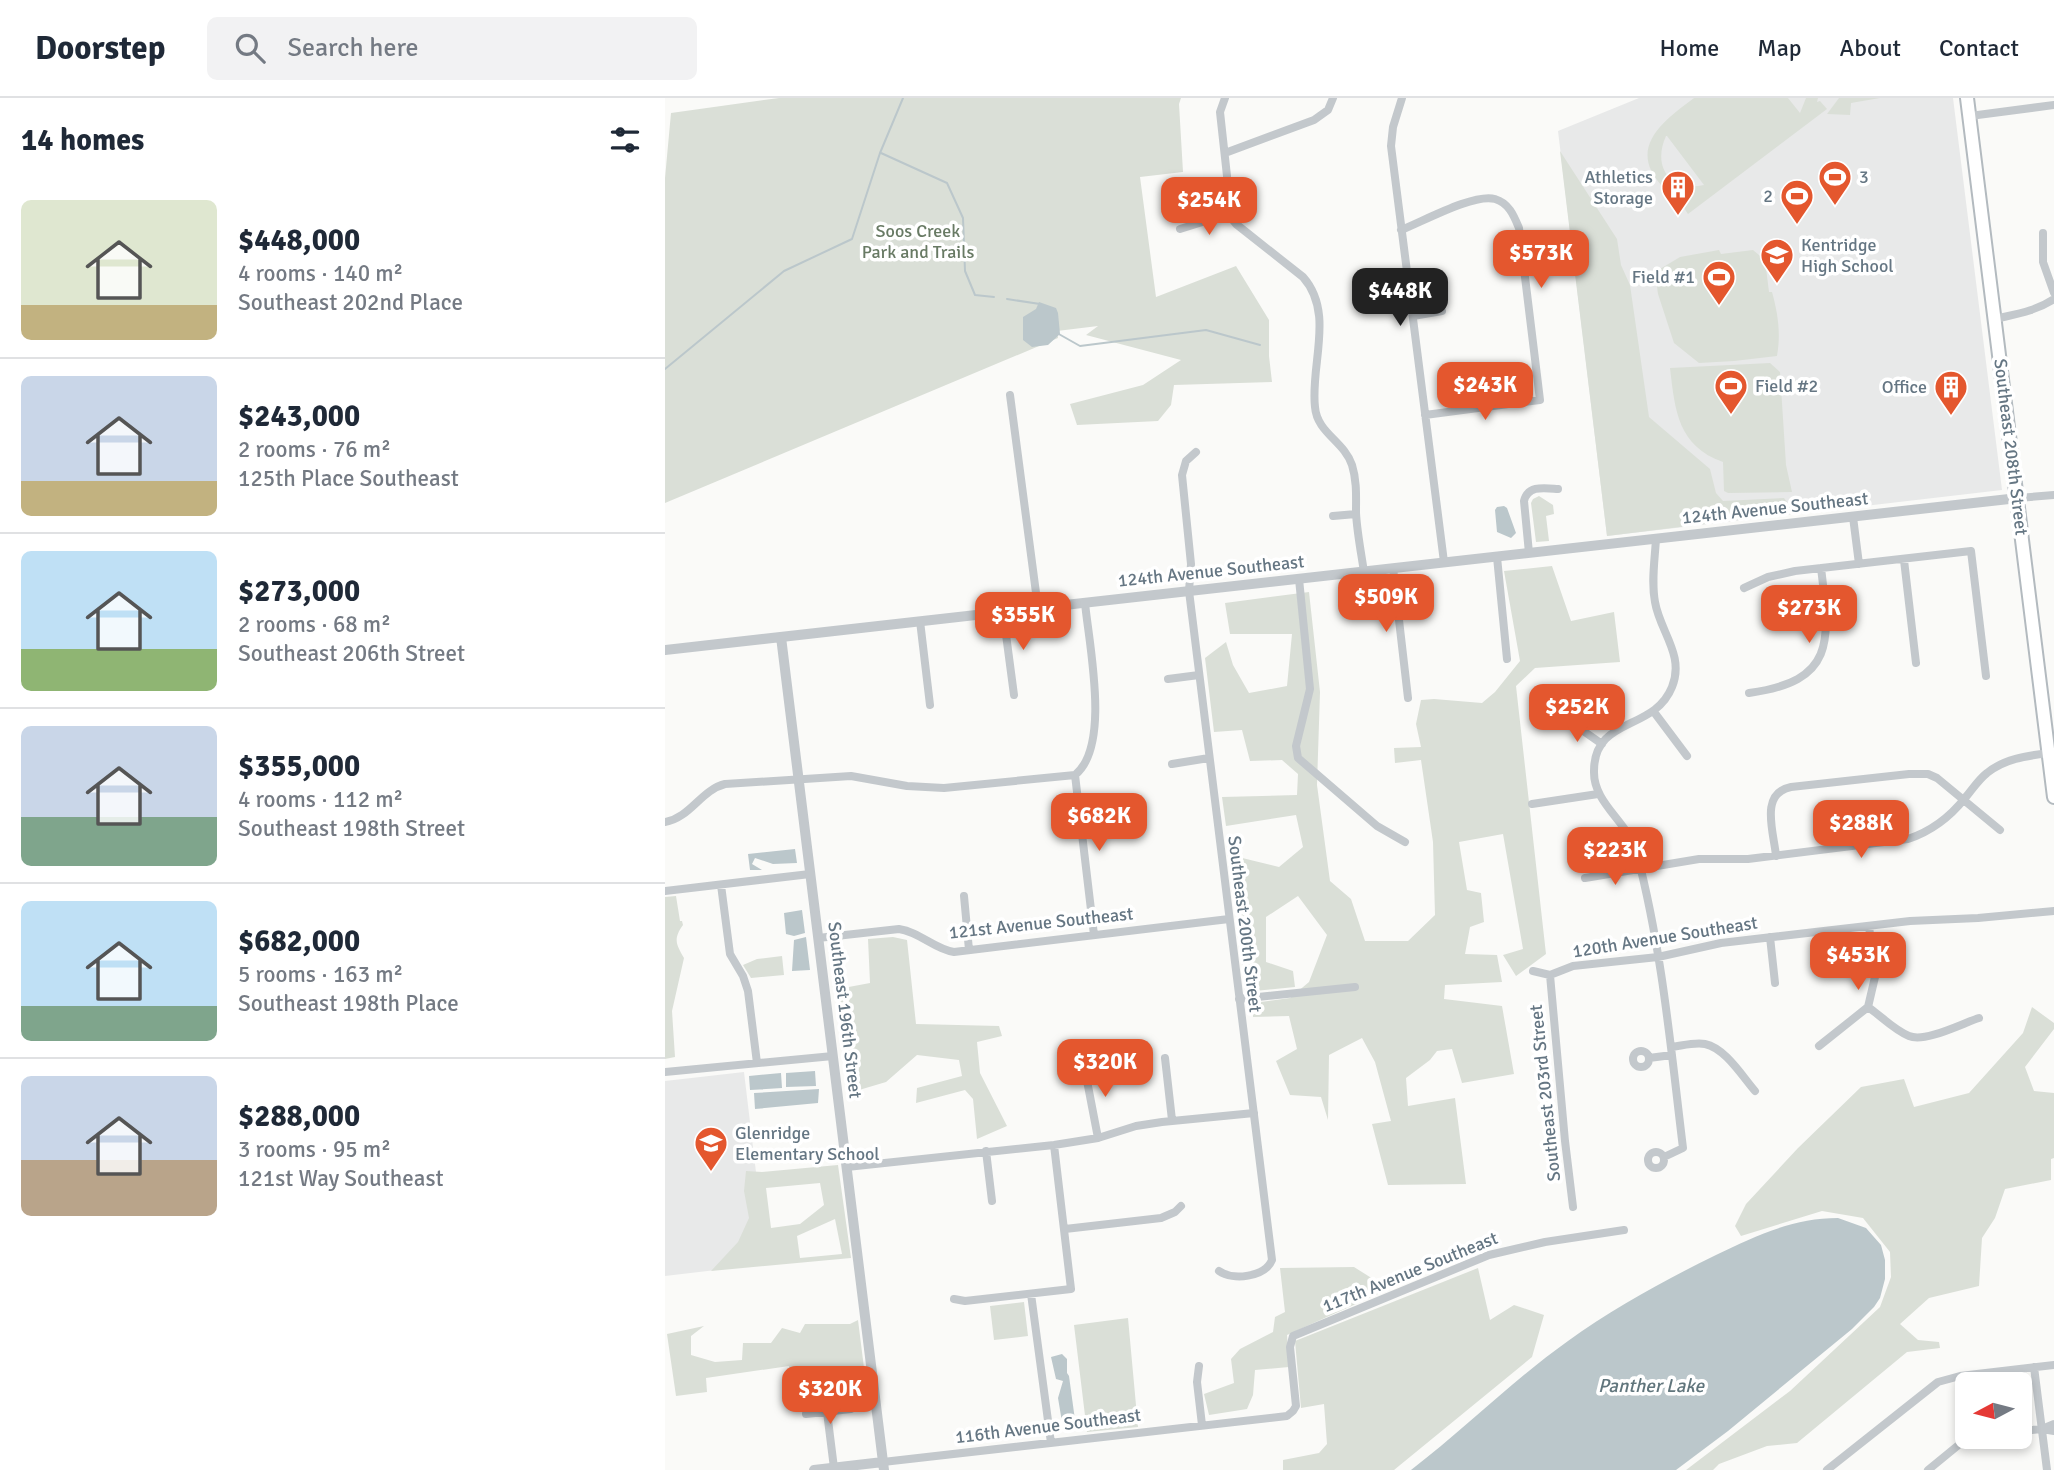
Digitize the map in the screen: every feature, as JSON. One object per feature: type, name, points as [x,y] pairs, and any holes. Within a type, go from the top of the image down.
[{"type":"main road","name":"Southeast 208th Street","points":[[1967,98],[2054,797]]},
{"type":"street","points":[[1224,98],[1220,112],[1228,214],[1236,224],[1303,277],[1315,298],[1319,328],[1315,410],[1323,429],[1342,448],[1351,464],[1364,572]]},
{"type":"street","points":[[1224,153],[1314,120],[1328,110],[1333,98]]},
{"type":"street","points":[[1402,98],[1391,137],[1444,562]]},
{"type":"street","points":[[1970,116],[2054,105]]},
{"type":"street","points":[[1401,230],[1481,199],[1496,199],[1509,207],[1519,228],[1540,400],[1425,415]]},
{"type":"street","points":[[1180,229],[1228,214]]},
{"type":"street","points":[[2043,233],[2043,262],[2054,293]]},
{"type":"street","points":[[1995,319],[2027,312],[2054,299]]},
{"type":"street","points":[[1413,316],[1443,311]]},
{"type":"street","points":[[1010,395],[1038,608]]},
{"type":"street","name":"Southeast 200th Street","points":[[1196,452],[1186,461],[1182,475],[1191,564],[1189,591],[1272,1260],[1266,1269],[1232,1278],[1219,1271]]},
{"type":"street","points":[[1529,553],[1524,501],[1526,495],[1540,488],[1558,489]]},
{"type":"street","name":"124th Avenue Southeast","points":[[665,650],[2054,495]]},
{"type":"street","points":[[1333,516],[1356,514]]},
{"type":"street","points":[[1853,517],[1859,564]]},
{"type":"street","points":[[1656,538],[1653,587],[1655,604],[1673,646],[1677,666],[1669,693],[1654,712],[1620,728],[1602,744],[1594,764],[1594,779],[1598,794],[1634,844],[1658,957],[1683,1148],[1664,1157]]},
{"type":"street","points":[[1744,588],[1774,575],[1971,551],[1986,676]]},
{"type":"street","points":[[1497,557],[1507,659]]},
{"type":"street","points":[[1904,560],[1916,663]]},
{"type":"street","points":[[1393,568],[1408,698]]},
{"type":"street","points":[[1749,693],[1790,684],[1817,662],[1828,627],[1821,568]]},
{"type":"street","points":[[1299,579],[1310,689],[1296,746],[1298,758],[1377,826],[1405,842]]},
{"type":"street","points":[[665,822],[679,818],[715,787],[798,778],[861,776],[907,786],[944,788],[1076,775],[1089,755],[1095,726],[1085,603]]},
{"type":"street","points":[[1003,612],[1014,695]]},
{"type":"street","points":[[920,621],[930,705]]},
{"type":"street","name":"Southeast 196th Street","points":[[781,637],[883,1466]]},
{"type":"street","points":[[1168,679],[1199,675]]},
{"type":"street","points":[[1654,712],[1686,755]]},
{"type":"street","points":[[1569,721],[1602,744]]},
{"type":"street","points":[[1585,878],[1699,859],[1748,859],[1915,836],[1941,822],[1964,801],[1987,773],[2025,756],[2048,753]]},
{"type":"street","points":[[1172,764],[1209,758]]},
{"type":"street","points":[[1776,856],[1771,813],[1773,798],[1786,788],[1916,773],[1932,775],[2000,830]]},
{"type":"street","points":[[1076,775],[1094,934]]},
{"type":"street","points":[[1532,804],[1598,794]]},
{"type":"street","points":[[665,891],[810,874]]},
{"type":"street","points":[[721,885],[730,954],[748,991],[757,1063]]},
{"type":"street","points":[[964,896],[969,950]]},
{"type":"street","name":"120th Avenue Southeast","points":[[1550,975],[1573,966],[1658,957],[1721,943],[1918,920],[1978,919],[2054,911]]},
{"type":"street","name":"121st Avenue Southeast","points":[[818,938],[899,929],[911,931],[946,951],[969,950],[1229,919]]},
{"type":"street","points":[[1819,1046],[1868,1007],[1875,977],[1869,926]]},
{"type":"street","points":[[1770,937],[1775,983]]},
{"type":"street","points":[[1533,971],[1550,975]]},
{"type":"street","name":"Southeast 203rd Street","points":[[1550,975],[1573,1207]]},
{"type":"street","points":[[1239,999],[1355,987]]},
{"type":"street","points":[[1868,1007],[1906,1035],[1915,1038],[1929,1036],[1979,1018]]},
{"type":"street","points":[[1649,1058],[1696,1044],[1710,1046],[1722,1054],[1755,1091]]},
{"type":"street","points":[[665,1072],[833,1056]]},
{"type":"street","points":[[1165,1058],[1172,1120]]},
{"type":"street","points":[[1084,1065],[1098,1138]]},
{"type":"street","points":[[848,1167],[1054,1145],[1098,1138],[1136,1126],[1172,1120],[1254,1113]]},
{"type":"street","points":[[954,1299],[965,1301],[1070,1289],[1054,1145]]},
{"type":"street","points":[[986,1151],[992,1201]]},
{"type":"street","points":[[1065,1229],[1161,1218],[1181,1206]]},
{"type":"street","name":"117th Avenue Southeast","points":[[1286,1416],[1296,1406],[1290,1347],[1293,1336],[1489,1255],[1545,1242],[1623,1230]]},
{"type":"street","points":[[1031,1294],[1051,1443]]},
{"type":"street","points":[[1827,1470],[1938,1382],[1956,1377],[2054,1365]]},
{"type":"street","points":[[1199,1366],[1196,1382],[1202,1425]]},
{"type":"street","points":[[2034,1367],[2047,1470]]},
{"type":"street","points":[[806,1414],[851,1409]]},
{"type":"street","points":[[828,1412],[834,1468]]},
{"type":"street","name":"116th Avenue Southeast","points":[[814,1470],[883,1466],[1051,1443],[1286,1416]]},
{"type":"street","points":[[2032,1430],[2054,1424]]},
{"type":"street","points":[[2042,1429],[2054,1432]]},
{"type":"street","points":[[1928,1470],[1955,1448]]},
{"type":"shaded area","name":"Kentridge High School","points":[[1639,98],[1953,98],[2002,490],[1607,536],[1558,131]]},
{"type":"shaded area","name":"Glenridge Elementary School","points":[[744,1072],[767,1264],[665,1276],[665,1081]]},
{"type":"green space","name":"Soos Creek Park and Trails","points":[[779,98],[1181,98],[1179,104],[1183,172],[1140,177],[1156,297],[1236,266],[1269,320],[1272,382],[1174,385],[1171,405],[1158,421],[1077,425],[1070,404],[1143,385],[1181,360],[1086,335],[1098,326],[1057,331],[1058,338],[665,503],[665,178],[671,113]]},
{"type":"green space","points":[[1694,98],[1788,98],[1800,113],[1806,98],[1818,98],[1817,102],[1820,101],[1827,109],[1688,214],[1677,198],[1662,186],[1652,172],[1648,159],[1649,147],[1662,125]],"holes":[[[1667,136],[1704,185],[1682,185],[1667,175],[1661,158]]]},
{"type":"green space","points":[[1839,98],[1880,98],[1851,103],[1850,115],[1827,114]]},
{"type":"green space","points":[[1560,151],[1617,239],[1621,265],[1630,285],[1649,417],[1710,469],[1716,493],[1723,501],[1784,498],[1795,513],[1607,536]]},
{"type":"green space","name":"Field #1","points":[[1719,250],[1721,254],[1753,250],[1765,260],[1769,292],[1772,292],[1778,324],[1777,356],[1699,363],[1674,343],[1658,294],[1655,272],[1680,257]]},
{"type":"green space","name":"Field #2","points":[[1770,363],[1780,372],[1786,465],[1792,492],[1728,493],[1724,491],[1723,462],[1696,447],[1681,425],[1670,368]]},
{"type":"green space","points":[[1539,496],[1553,505],[1554,514],[1546,516],[1549,541],[1536,542],[1531,503]]},
{"type":"green space","points":[[1552,566],[1571,621],[1614,612],[1620,662],[1535,668],[1516,686],[1546,954],[1516,976],[1503,955],[1523,949],[1503,834],[1459,842],[1467,890],[1481,893],[1484,922],[1470,927],[1465,954],[1497,955],[1502,982],[1445,985],[1444,999],[1502,1006],[1514,1074],[1462,1083],[1452,1049],[1437,1051],[1430,1060],[1406,1078],[1408,1106],[1455,1098],[1466,1184],[1388,1185],[1372,1124],[1391,1121],[1375,1062],[1362,1038],[1329,1055],[1328,1120],[1321,1097],[1290,1095],[1276,1061],[1297,1049],[1289,1016],[1253,1017],[1253,1003],[1290,998],[1309,982],[1327,935],[1298,896],[1266,917],[1266,962],[1293,971],[1295,987],[1245,992],[1230,855],[1279,867],[1303,847],[1296,815],[1226,826],[1222,797],[1297,795],[1298,774],[1282,760],[1250,761],[1242,730],[1214,732],[1205,658],[1226,642],[1233,665],[1249,693],[1287,686],[1292,634],[1230,634],[1225,603],[1309,592],[1320,692],[1317,785],[1330,881],[1351,899],[1365,941],[1408,941],[1435,915],[1433,842],[1421,760],[1395,763],[1394,748],[1421,747],[1416,724],[1421,700],[1482,703],[1495,692],[1520,661],[1504,571]]},
{"type":"green space","points":[[676,896],[683,925],[677,942],[684,958],[672,1011],[675,1057],[665,1059],[665,897]]},
{"type":"green space","points":[[893,937],[907,940],[916,1024],[999,1026],[1002,1036],[977,1042],[980,1073],[1007,1126],[977,1139],[973,1099],[965,1090],[916,1103],[917,1088],[962,1076],[959,1060],[917,1055],[886,1082],[849,1093],[838,989],[870,983],[868,939]]},
{"type":"green space","points":[[782,956],[784,975],[751,978],[743,965],[757,959]]},
{"type":"green space","points":[[2032,1007],[2054,1023],[2054,1029],[2025,1067],[2034,1091],[2054,1093],[2054,1158],[2051,1159],[2051,1180],[2005,1189],[1995,1218],[1982,1238],[1979,1286],[1929,1298],[1900,1324],[1918,1340],[1939,1342],[1940,1348],[1907,1352],[1797,1443],[1767,1446],[1719,1464],[1713,1470],[1686,1470],[1790,1391],[1880,1307],[1891,1277],[1890,1252],[1863,1218],[1822,1211],[1741,1236],[1735,1226],[1746,1204],[1798,1148],[1861,1087],[1904,1079],[1914,1107],[1969,1093],[2023,1033]]},
{"type":"green space","points":[[838,1165],[851,1258],[711,1271],[738,1242],[749,1218],[744,1191],[746,1171]],"holes":[[[820,1183],[824,1205],[800,1224],[771,1228],[766,1188]],[[835,1219],[842,1254],[800,1258],[797,1236]]]},
{"type":"green space","points":[[1354,1267],[1389,1289],[1287,1335],[1289,1367],[1255,1370],[1253,1395],[1247,1409],[1209,1415],[1204,1394],[1234,1383],[1231,1359],[1240,1349],[1273,1332],[1275,1317],[1285,1312],[1280,1268]]},
{"type":"green space","points":[[1478,1268],[1490,1320],[1514,1305],[1544,1315],[1532,1357],[1394,1470],[1283,1470],[1283,1460],[1319,1453],[1327,1444],[1324,1404],[1301,1408],[1295,1341]]},
{"type":"green space","points":[[1024,1302],[1028,1336],[994,1340],[990,1306]]},
{"type":"green space","points":[[1128,1318],[1138,1427],[1087,1432],[1074,1325]]},
{"type":"green space","points":[[858,1320],[864,1368],[791,1379],[789,1366],[706,1378],[707,1392],[676,1396],[667,1334],[704,1326],[691,1336],[691,1355],[715,1362],[742,1360],[743,1343],[771,1343],[782,1328],[800,1333],[805,1324],[850,1324]]},
{"type":"water","points":[[1039,302],[1056,308],[1060,334],[1048,345],[1032,347],[1023,340],[1023,317],[1036,309]]},
{"type":"water","points":[[1504,506],[1516,533],[1511,538],[1497,532],[1495,510]]},
{"type":"water","points":[[795,849],[797,863],[773,864],[755,858],[752,864],[762,870],[750,870],[748,854]]},
{"type":"water","points":[[802,910],[805,933],[794,936],[786,934],[784,913]]},
{"type":"water","points":[[806,937],[810,970],[792,971],[794,940]]},
{"type":"water","points":[[815,1071],[816,1086],[786,1087],[786,1073]]},
{"type":"water","points":[[781,1073],[782,1088],[750,1090],[749,1076]]},
{"type":"water","points":[[819,1089],[818,1103],[755,1109],[754,1093]]},
{"type":"water","name":"Panther Lake","points":[[1838,1218],[1866,1228],[1881,1245],[1885,1260],[1885,1279],[1880,1298],[1852,1329],[1676,1470],[1411,1470],[1548,1356],[1622,1306],[1697,1264],[1760,1235],[1805,1221]]},
{"type":"water","points":[[1062,1354],[1067,1359],[1075,1420],[1065,1424],[1062,1422],[1058,1398],[1063,1381],[1056,1379],[1051,1357]]},
{"type":"waterway","points":[[665,369],[784,271],[852,239],[880,153],[903,98]]},
{"type":"waterway","points":[[881,153],[947,183],[963,218],[965,271],[975,295],[994,297]]},
{"type":"waterway","points":[[1007,299],[1040,304]]},
{"type":"waterway","points":[[1057,333],[1080,346],[1206,330],[1260,345]]},
{"type":"place","name":"3","points":[[1835,207]]},
{"type":"place","name":"Athletics Storage","points":[[1678,217]]},
{"type":"place","name":"2","points":[[1797,226]]},
{"type":"place","name":"Kentridge High School","points":[[1777,285]]},
{"type":"place","name":"Field #1","points":[[1719,307]]},
{"type":"place","name":"Field #2","points":[[1731,416]]},
{"type":"place","name":"Office","points":[[1951,417]]},
{"type":"place","name":"Glenridge Elementary School","points":[[711,1173]]}]
